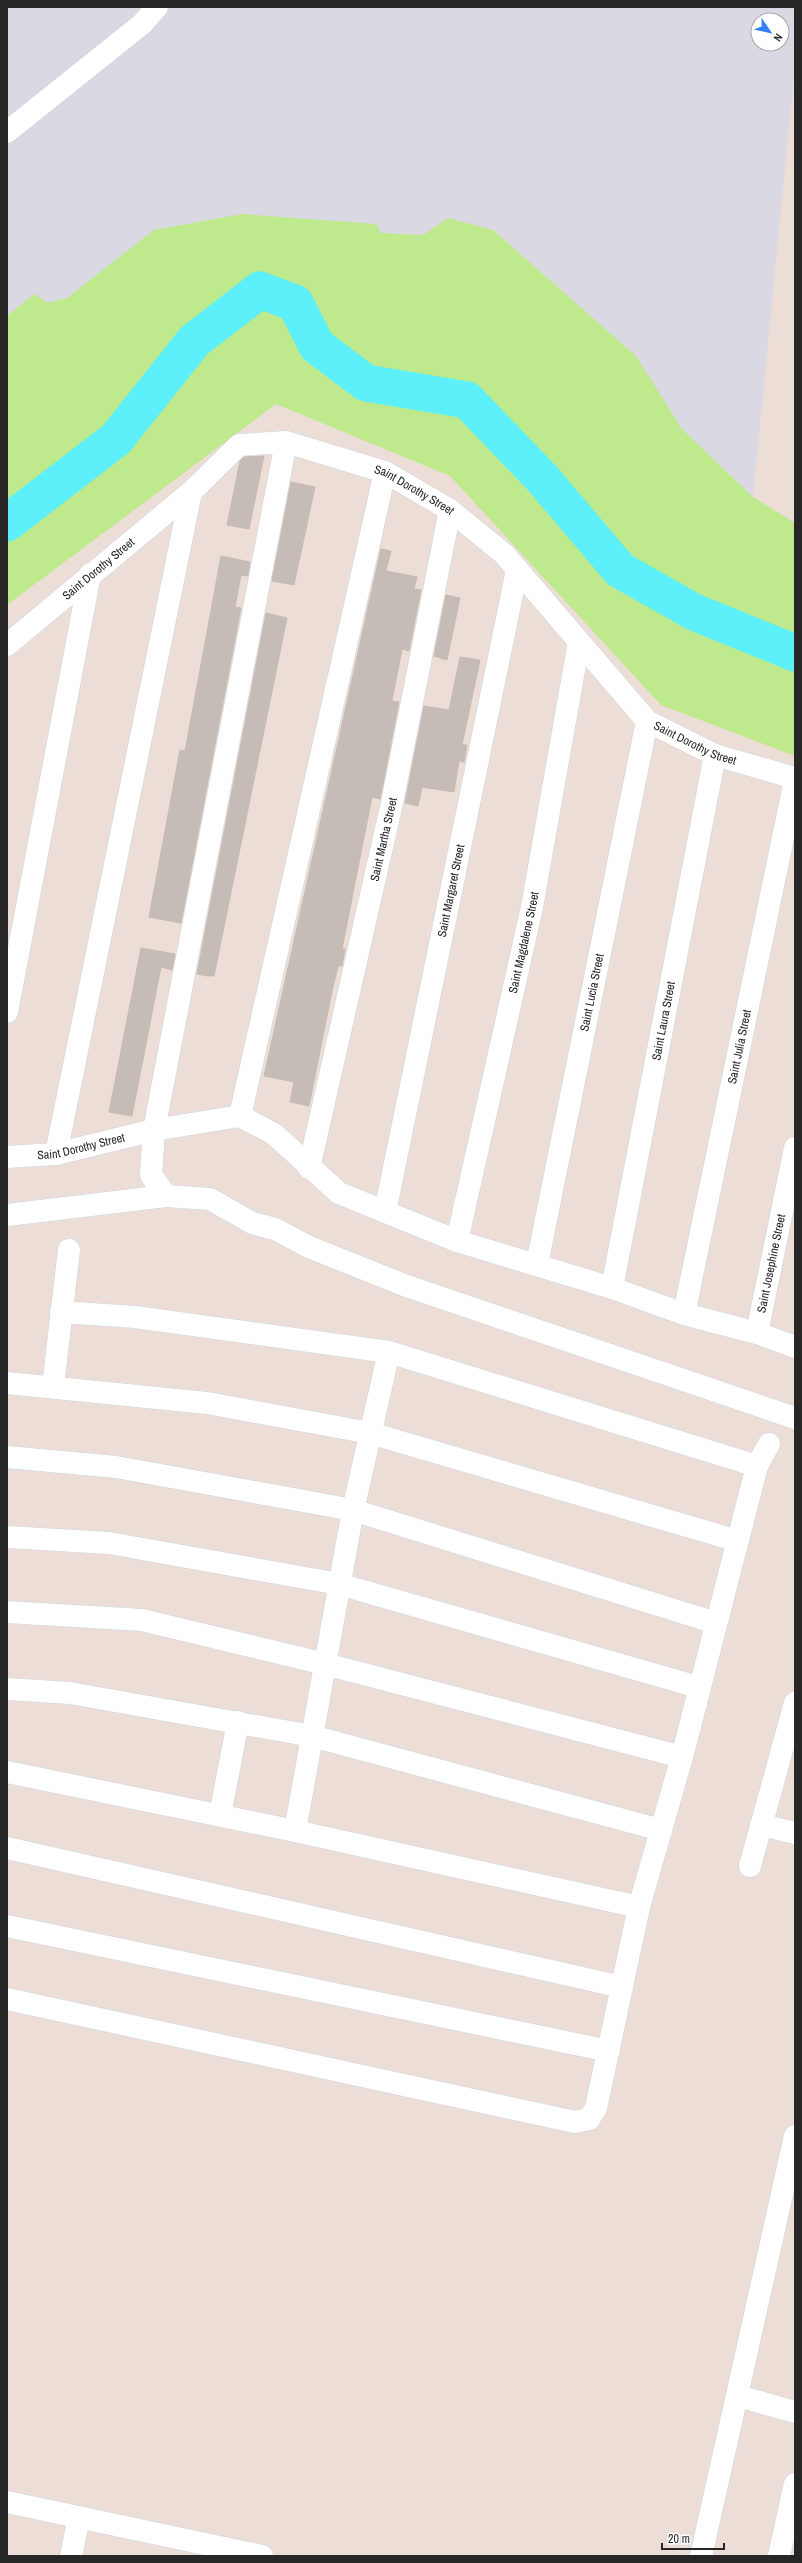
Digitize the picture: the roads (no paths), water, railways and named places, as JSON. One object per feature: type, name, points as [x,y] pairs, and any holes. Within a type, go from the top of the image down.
[{"type":"street","points":[[7,132],[142,24],[157,7]]},
{"type":"street","points":[[166,1196],[151,1175],[154,1130],[286,442]]},
{"type":"street","name":"Saint Dorothy Street","points":[[7,645],[90,574],[191,492],[239,445],[286,442],[385,472],[450,510],[504,554],[646,721],[715,755],[795,779]]},
{"type":"street","points":[[385,472],[240,1116],[274,1134],[309,1168],[338,1193],[457,1241],[537,1264],[612,1288],[684,1314],[757,1333],[795,1347]]},
{"type":"street","points":[[56,1154],[191,492]]},
{"type":"street","name":"Saint Martha Street","points":[[309,1168],[392,803],[450,510]]},
{"type":"street","name":"Saint Margaret Street","points":[[386,1212],[517,570]]},
{"type":"street","points":[[7,1012],[90,574]]},
{"type":"street","name":"Saint Magdalene Street","points":[[457,1241],[532,907],[579,642]]},
{"type":"street","name":"Saint Lucia Street","points":[[537,1264],[646,721]]},
{"type":"street","name":"Saint Laura Street","points":[[612,1288],[715,755]]},
{"type":"street","name":"Saint Julia Street","points":[[684,1314],[795,779]]},
{"type":"street","name":"Saint Dorothy Street","points":[[7,1157],[56,1154],[154,1130],[240,1116]]},
{"type":"street","name":"Saint Josephine Street","points":[[757,1333],[795,1148]]},
{"type":"street","points":[[7,1215],[166,1196],[210,1199],[252,1223],[275,1230],[309,1247],[404,1285],[795,1418]]},
{"type":"street","points":[[53,1386],[69,1250]]},
{"type":"street","points":[[61,1312],[134,1317],[389,1352],[757,1466]]},
{"type":"street","points":[[296,1831],[353,1510],[389,1352]]},
{"type":"street","points":[[7,1383],[53,1386],[207,1403],[370,1433],[738,1541]]},
{"type":"street","points":[[7,1999],[575,2122],[589,2119],[594,2114],[639,1907],[682,1757],[698,1687],[757,1466],[769,1444]]},
{"type":"street","points":[[7,1457],[116,1467],[353,1510],[716,1623]]},
{"type":"street","points":[[7,1537],[109,1543],[339,1584],[698,1687]]},
{"type":"street","points":[[7,1612],[142,1620],[325,1664],[682,1757]]},
{"type":"street","points":[[7,1689],[70,1693],[312,1736],[661,1830]]},
{"type":"street","points":[[750,1866],[761,1825],[792,1732],[795,1703]]},
{"type":"street","points":[[220,1815],[238,1722]]},
{"type":"street","points":[[7,1772],[296,1831],[639,1907]]},
{"type":"street","points":[[761,1825],[795,1833]]},
{"type":"street","points":[[7,1848],[622,1987]]},
{"type":"street","points":[[7,1926],[608,2051]]},
{"type":"street","points":[[701,2556],[795,2136]]},
{"type":"street","points":[[738,2396],[795,2412]]},
{"type":"street","points":[[779,2556],[795,2484]]},
{"type":"street","points":[[7,2502],[262,2556]]},
{"type":"street","points":[[71,2556],[79,2517]]},
{"type":"waterway","points":[[7,523],[116,439],[194,341],[260,290],[295,303],[317,346],[366,383],[467,400],[542,478],[620,570],[694,612],[795,653]]}]
